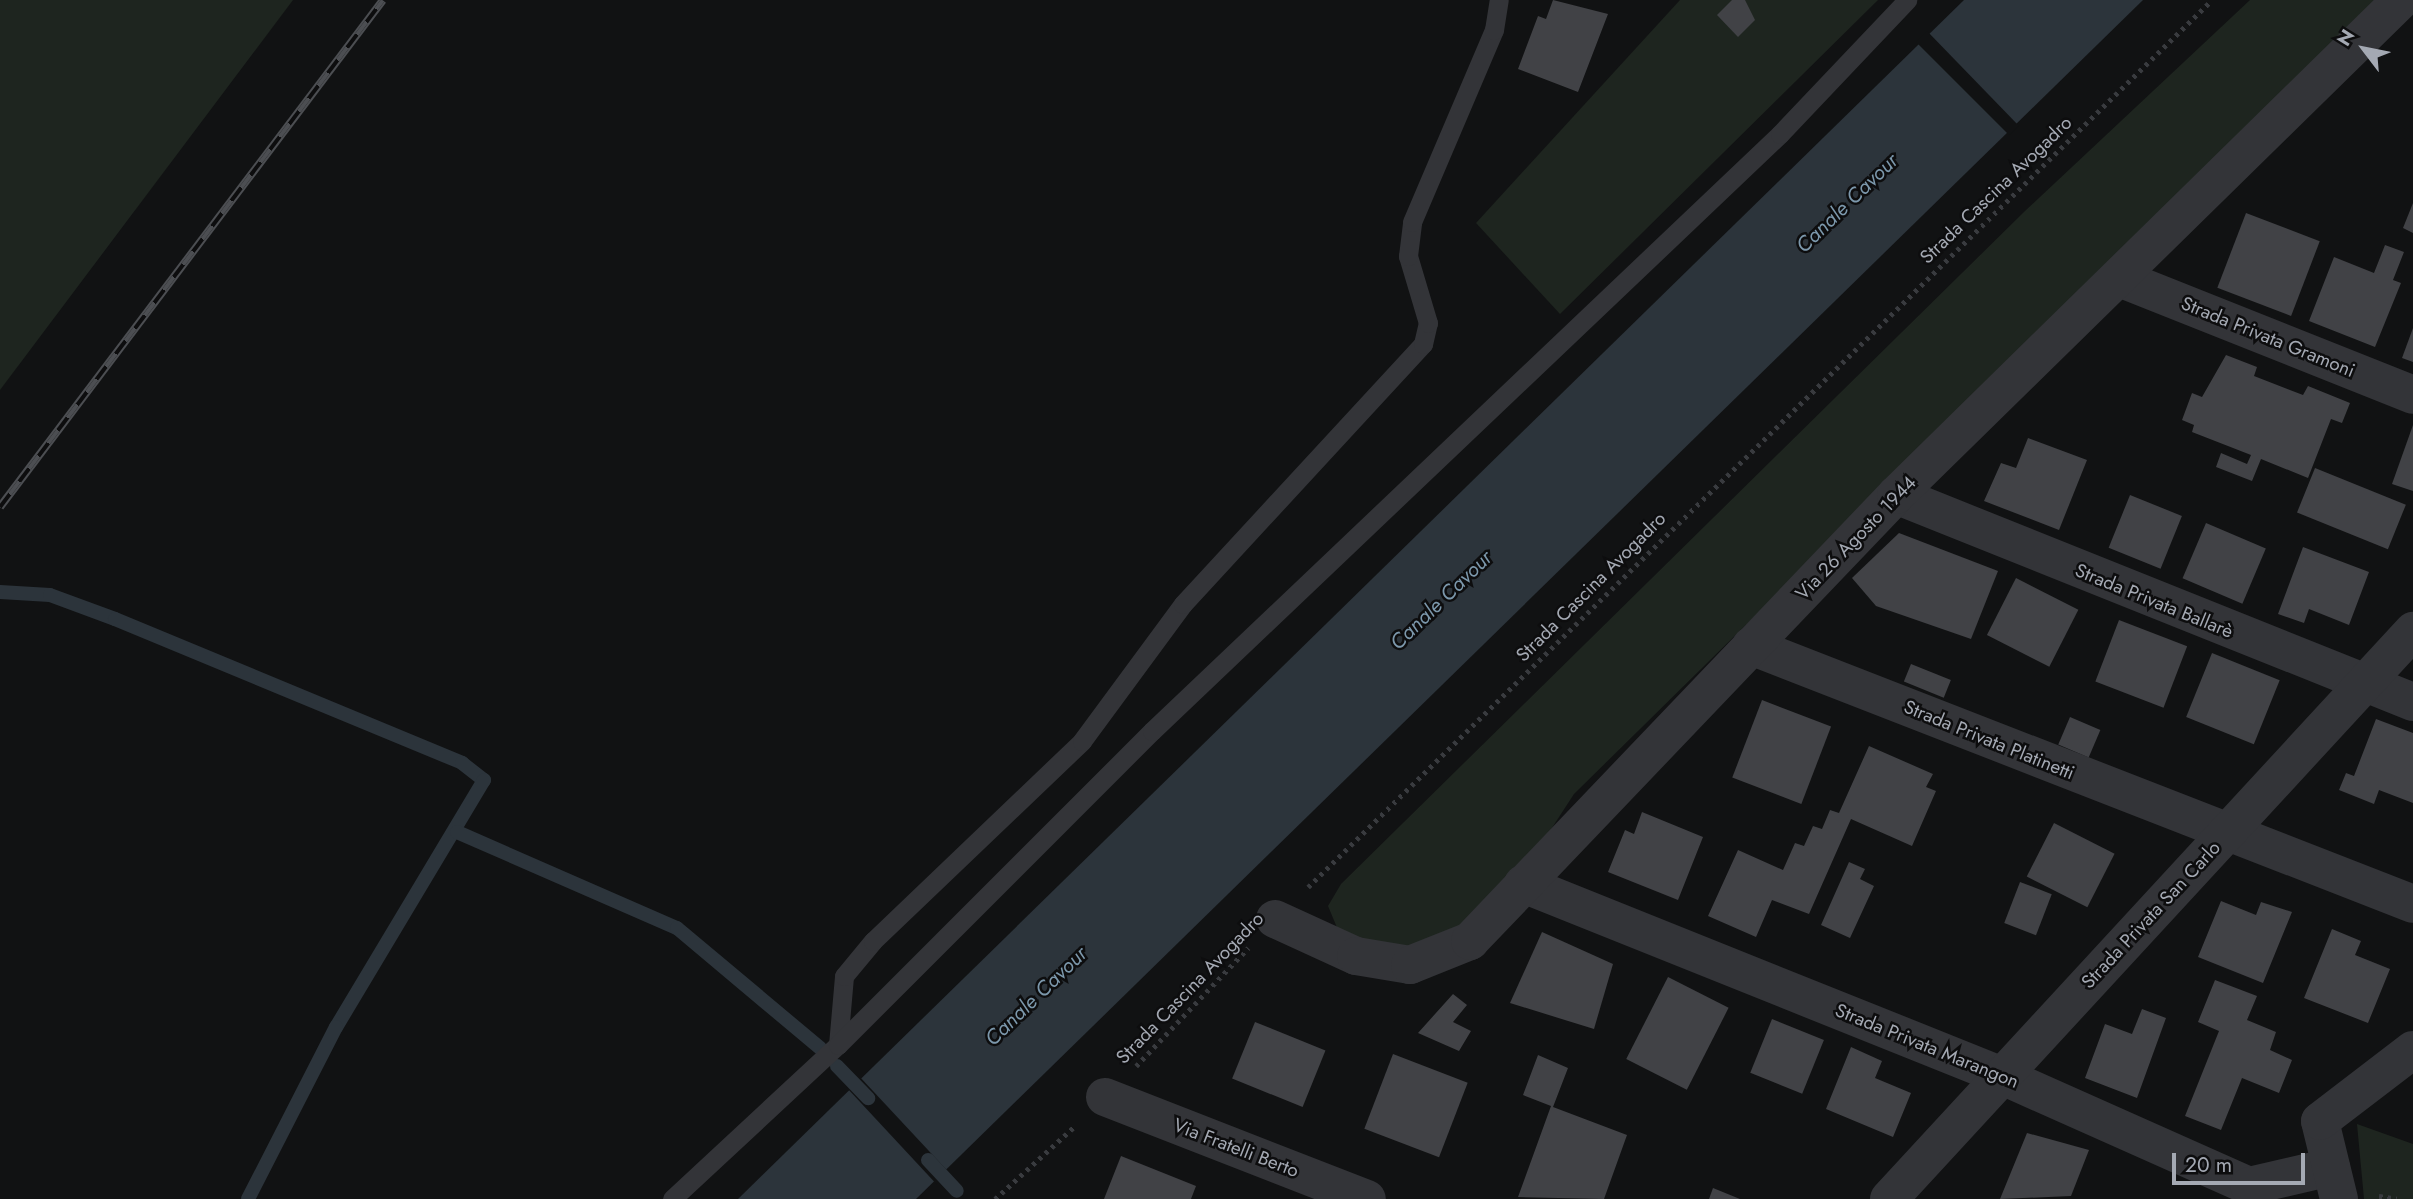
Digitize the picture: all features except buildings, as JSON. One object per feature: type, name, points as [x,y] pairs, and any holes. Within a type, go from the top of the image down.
[{"type":"street","name":"Via 26 Agosto 1944","points":[[1275,919],[1356,956],[1410,965],[1470,941],[1896,495],[2404,7]]},
{"type":"street","name":"Strada Privata Gramoni","points":[[2122,279],[2413,395]]},
{"type":"street","name":"Strada Privata Ballarè","points":[[1896,495],[2364,686],[2413,702]]},
{"type":"street","name":"Strada Privata San Carlo","points":[[1889,1199],[2000,1074],[2227,835],[2413,631]]},
{"type":"street","name":"Strada Privata Platinetti","points":[[1751,646],[2227,835],[2413,904]]},
{"type":"street","name":"Strada Privata Marangon","points":[[1523,884],[2000,1074],[2249,1186],[2335,1183]]},
{"type":"street","points":[[2335,1183],[2320,1121],[2413,1050]]},
{"type":"street","name":"Via Fratelli Berto","points":[[1105,1097],[1367,1199]]},
{"type":"lane","points":[[838,1045],[844,976],[873,941],[1082,741],[1184,604],[1423,345],[1429,323],[1408,256],[1412,222],[1494,30],[1499,0]]},
{"type":"lane","points":[[672,1199],[838,1045],[1152,731],[1780,134],[1907,0]]},
{"type":"path","name":"Strada Cascina Avogadro","points":[[995,1199],[1105,1097],[1275,919],[2212,0]]},
{"type":"shaded area","points":[[0,0],[293,0],[0,390]]},
{"type":"shaded area","points":[[1680,0],[1878,0],[1560,314],[1476,223]]},
{"type":"shaded area","points":[[2250,0],[2381,0],[1574,794],[1533,857],[1459,926],[1433,944],[1388,948],[1338,930],[1328,906],[1341,884],[2025,211]]},
{"type":"shaded area","points":[[2357,1124],[2413,1144],[2413,1199],[2364,1199]]},
{"type":"water","name":"Canale Cavour","points":[[1964,0],[2143,0],[916,1199],[738,1199]]},
{"type":"pier","points":[[1927,31],[2019,126],[2009,135],[1916,42]]},
{"type":"pier","points":[[859,1076],[949,1173],[937,1184],[847,1088]]},
{"type":"waterway","points":[[0,592],[50,595],[115,619],[462,763],[484,780],[336,1027],[248,1199]]},
{"type":"waterway","points":[[457,832],[677,928],[820,1048]]},
{"type":"waterway","points":[[837,1066],[868,1098]]},
{"type":"waterway","points":[[928,1160],[957,1191]]},
{"type":"railway","points":[[0,507],[383,0]]}]
